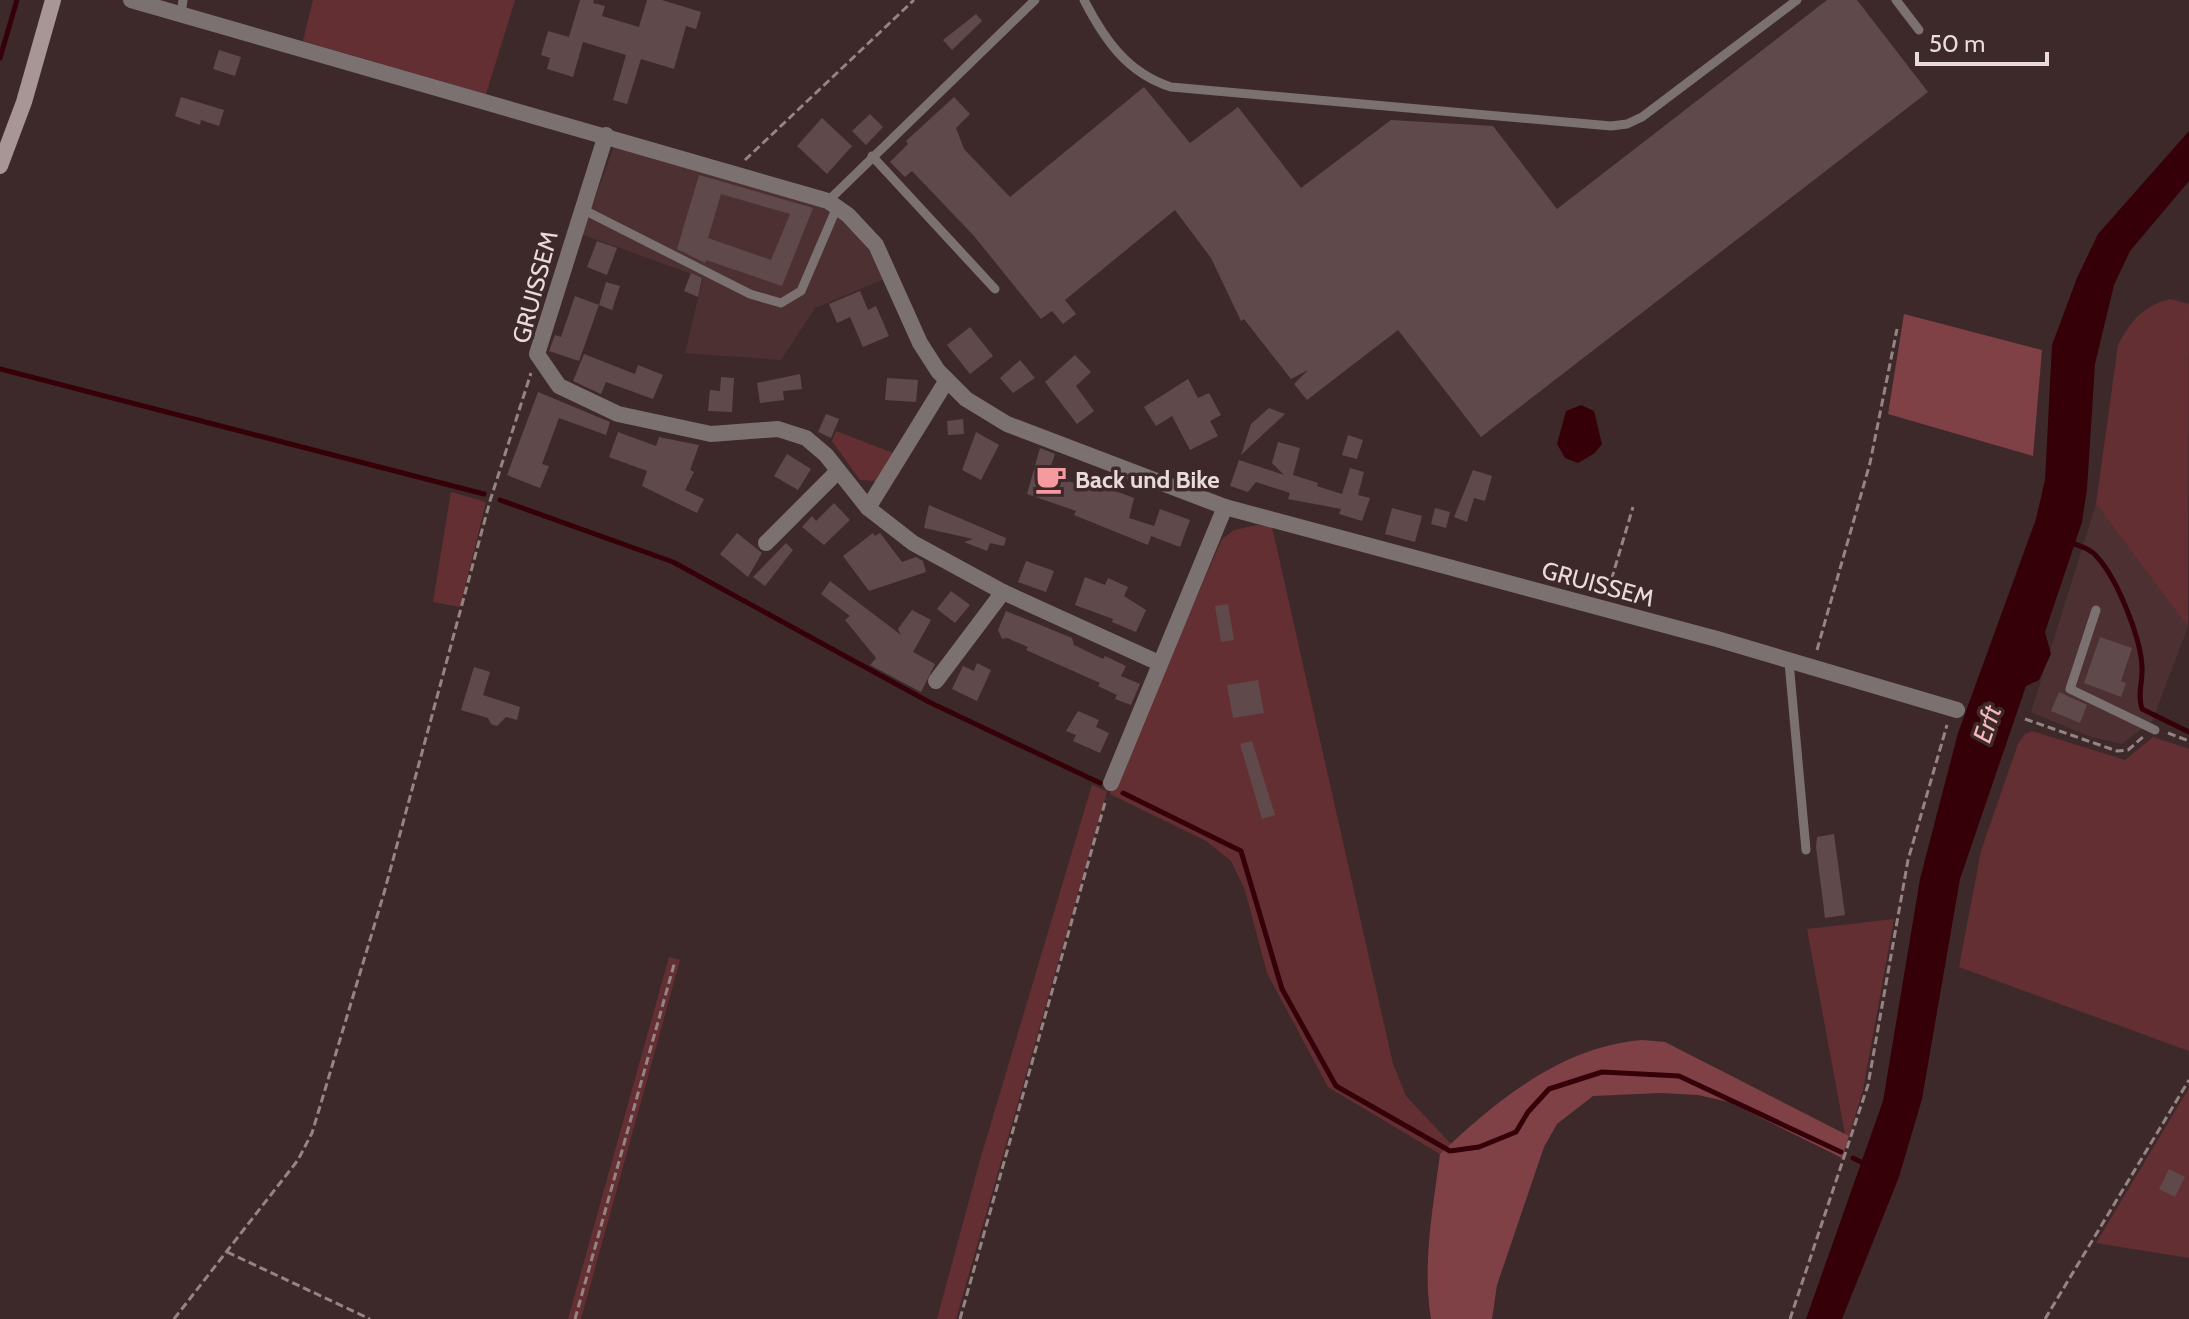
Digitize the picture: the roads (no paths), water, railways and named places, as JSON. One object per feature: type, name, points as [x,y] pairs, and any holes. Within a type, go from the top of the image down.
[{"type":"main road","points":[[0,166],[24,102],[53,0]]},
{"type":"street","name":"GRUISSEM","points":[[131,0],[182,7],[736,172],[832,204],[876,245],[920,343],[947,380],[973,405],[1007,424],[1225,507],[1953,709]]},
{"type":"street","name":"GRUISSEM","points":[[606,135],[537,354],[559,386],[591,404],[646,422],[697,433],[726,434],[763,429],[793,433],[816,445],[868,508],[913,543],[1003,592],[1159,663]]},
{"type":"street","points":[[868,508],[947,380]]},
{"type":"street","points":[[766,543],[838,471]]},
{"type":"street","points":[[1111,783],[1225,507]]},
{"type":"street","points":[[936,681],[1003,592]]},
{"type":"lane","points":[[582,209],[750,294],[781,303],[801,291],[832,204],[872,156],[1035,0]]},
{"type":"lane","points":[[1084,0],[1119,54],[1149,78],[1171,87],[1611,126],[1627,124],[1642,117],[1797,0]]},
{"type":"lane","points":[[1896,0],[1919,30]]},
{"type":"lane","points":[[872,156],[995,289]]},
{"type":"lane","points":[[2096,610],[2070,689],[2155,730]]},
{"type":"lane","points":[[1789,662],[1806,850]]},
{"type":"water","name":"Erft","points":[[2189,131],[2189,181],[2130,251],[2114,285],[2095,364],[2082,522],[2045,632],[2051,654],[2039,680],[2026,686],[1960,879],[1922,1099],[1899,1177],[1842,1319],[1806,1319],[1883,1101],[1920,879],[1958,733],[2036,519],[2045,480],[2052,345],[2077,278],[2098,234]]},
{"type":"water","points":[[1581,405],[1594,411],[1602,444],[1595,453],[1578,463],[1565,458],[1557,444],[1566,411]]},
{"type":"waterway","points":[[0,58],[17,0]]},
{"type":"waterway","points":[[0,369],[484,494]]},
{"type":"waterway","points":[[500,500],[673,562],[929,702],[1100,783]]},
{"type":"waterway","points":[[2071,543],[2089,550],[2098,558],[2127,610],[2141,655],[2142,709],[2189,732]]},
{"type":"waterway","points":[[1123,793],[1241,851],[1282,989],[1336,1086],[1450,1151],[1479,1147],[1516,1132],[1528,1112],[1549,1089],[1602,1072],[1679,1076],[1841,1152]]},
{"type":"waterway","points":[[1853,1158],[1867,1165]]},
{"type":"place","name":"Back und Bike","points":[[1051,479]]}]
